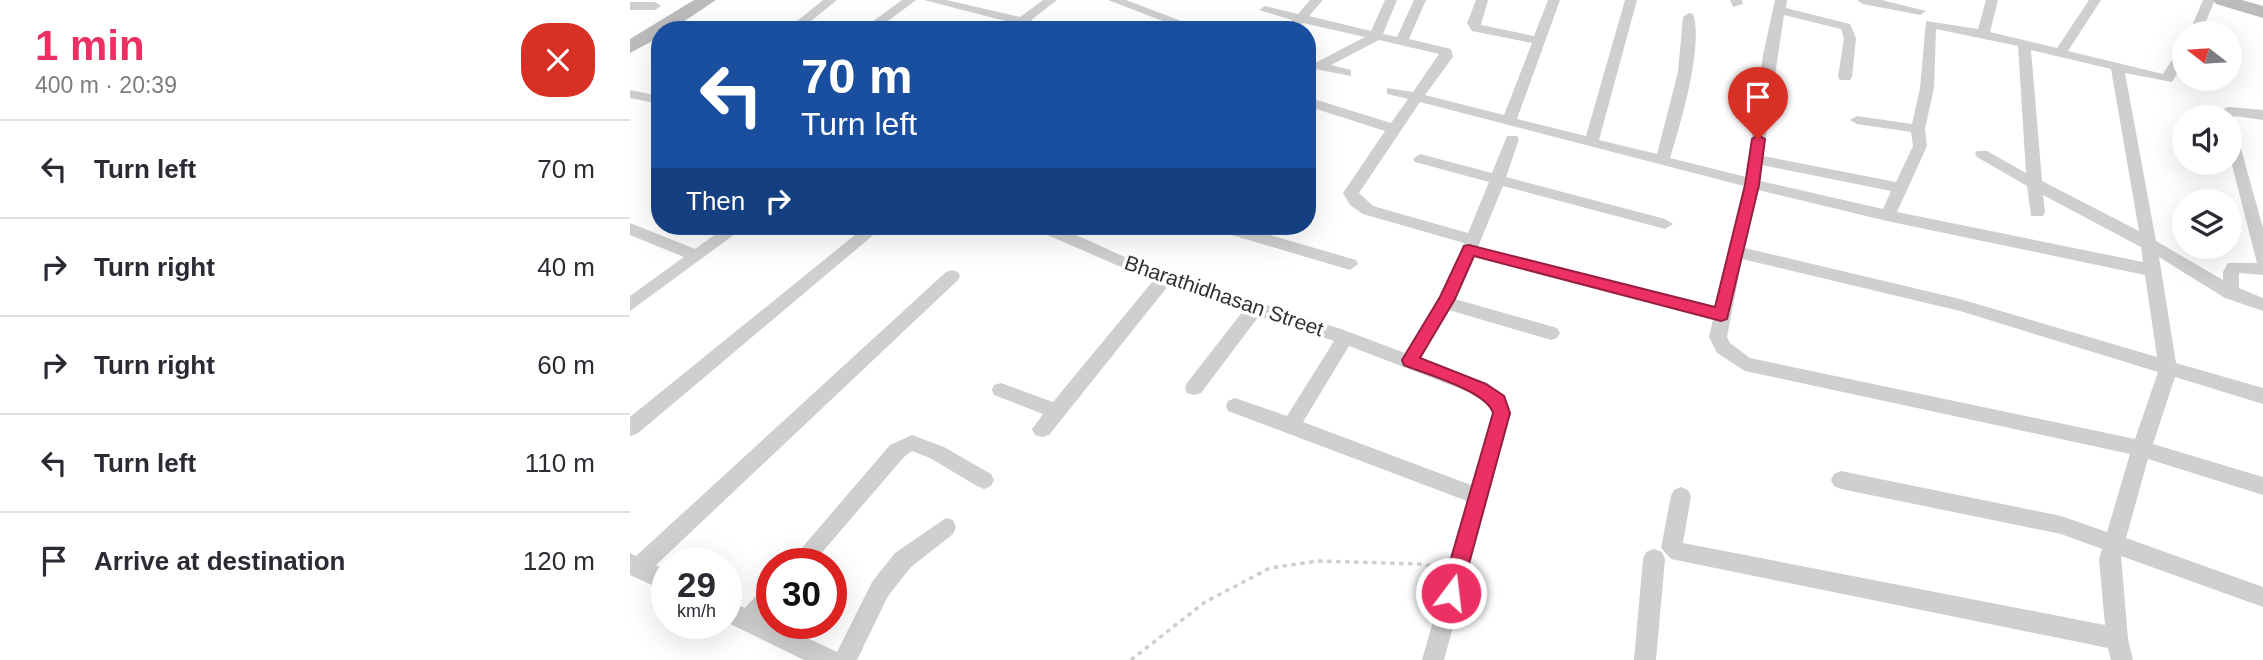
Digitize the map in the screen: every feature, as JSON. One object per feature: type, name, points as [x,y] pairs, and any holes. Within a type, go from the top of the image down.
[{"type":"street","points":[[673,21],[707,0]]},
{"type":"street","points":[[804,21],[831,0]]},
{"type":"street","points":[[880,21],[910,0]]},
{"type":"street","points":[[930,0],[1022,21],[1051,0]]},
{"type":"street","points":[[1114,0],[1174,21]]},
{"type":"street","points":[[1298,21],[1317,0]]},
{"type":"street","points":[[1316,63],[1375,37],[1391,0]]},
{"type":"street","points":[[1401,42],[1420,0]]},
{"type":"street","points":[[1482,0],[1473,23],[1476,28],[1539,41]]},
{"type":"street","points":[[1509,122],[1551,0]]},
{"type":"street","points":[[1591,143],[1632,0]]},
{"type":"street","points":[[1863,0],[1920,11]]},
{"type":"street","points":[[1983,34],[1992,0]]},
{"type":"street","points":[[2060,53],[2095,0]]},
{"type":"street","points":[[2200,21],[2209,0]]},
{"type":"street","points":[[2222,0],[2263,12]]},
{"type":"street","points":[[1845,77],[1850,38],[1846,27],[1780,5],[1770,55],[1752,185],[1721,315],[1718,337],[1723,348],[1745,364],[2143,449],[2263,486]]},
{"type":"street","points":[[630,6],[655,6]]},
{"type":"street","points":[[1265,10],[1313,21]]},
{"type":"street","points":[[1662,161],[1678,111],[1689,17]]},
{"type":"street","points":[[1316,22],[1446,52],[1446,57],[1351,192],[1355,201],[1368,210],[1471,245],[1721,315]]},
{"type":"street","points":[[1886,216],[1920,146],[1918,128],[1927,88],[1930,24],[1983,34],[2167,79],[2172,71]]},
{"type":"street","points":[[630,47],[651,34]]},
{"type":"street","points":[[2024,45],[2037,212]]},
{"type":"street","points":[[1316,65],[1346,73]]},
{"type":"street","points":[[1681,496],[1672,548],[1678,552],[2120,650],[2110,559],[2131,480],[2168,370],[2117,67]]},
{"type":"street","points":[[1392,91],[1752,185],[1886,216],[2152,270]]},
{"type":"street","points":[[630,94],[651,98]]},
{"type":"street","points":[[1316,104],[1394,129]]},
{"type":"street","points":[[2242,113],[2262,116]]},
{"type":"street","points":[[1857,120],[1918,128]]},
{"type":"street","points":[[1410,360],[1445,303],[1471,245],[1512,139]]},
{"type":"street","points":[[1982,154],[2034,185],[2147,243],[2231,294],[2263,305]]},
{"type":"street","points":[[1420,159],[1665,224]]},
{"type":"street","points":[[1756,159],[1901,188]]},
{"type":"street","points":[[2242,164],[2256,204],[2263,259]]},
{"type":"street","points":[[630,229],[696,256]]},
{"type":"street","points":[[630,305],[725,235]]},
{"type":"street","points":[[630,428],[865,235]]},
{"type":"street","name":"Bharathidhasan Street","points":[[1062,235],[1139,270],[1410,360],[1480,389],[1498,401],[1502,413],[1433,660]]},
{"type":"street","points":[[1252,235],[1350,264]]},
{"type":"street","points":[[1737,252],[1960,305],[2263,397]]},
{"type":"street","points":[[2231,294],[2231,272],[2234,267],[2263,270]]},
{"type":"street","points":[[651,574],[634,565],[952,276]]},
{"type":"street","points":[[1042,429],[1164,278]]},
{"type":"street","points":[[1445,303],[1550,333]]},
{"type":"street","points":[[1194,388],[1254,309]]},
{"type":"street","points":[[1291,426],[1345,338]]},
{"type":"street","points":[[1001,390],[1057,411]]},
{"type":"street","points":[[1235,406],[1478,496]]},
{"type":"street","points":[[812,548],[904,446],[913,443],[926,448],[984,480]]},
{"type":"street","points":[[1841,480],[2061,525],[2263,597]]},
{"type":"street","points":[[845,660],[880,589],[903,560],[946,527]]},
{"type":"street","points":[[1645,660],[1654,559]]},
{"type":"street","points":[[748,621],[756,612]]},
{"type":"street","points":[[742,618],[829,660]]},
{"type":"path","points":[[1131,660],[1205,602],[1270,568],[1317,561],[1419,564]]},
{"type":"route","points":[[1451,593],[1502,413],[1498,401],[1480,389],[1410,360],[1447,299],[1469,250],[1721,315],[1752,185],[1758,139]]}]
